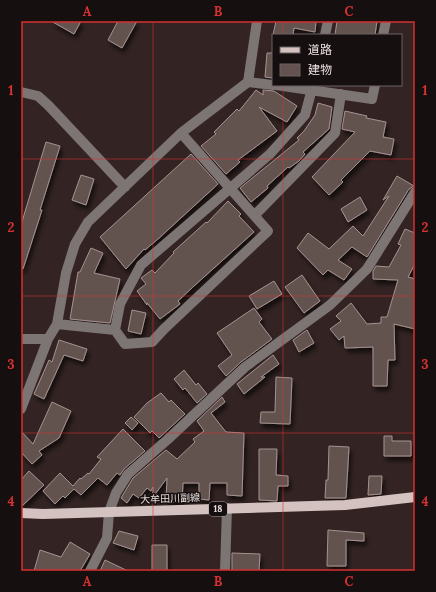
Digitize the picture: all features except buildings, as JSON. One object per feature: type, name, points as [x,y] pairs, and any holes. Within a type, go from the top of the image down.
[{"type":"main road","name":"大牟田川副線","points":[[21,513],[43,514],[345,505],[415,497]]},
{"type":"street","points":[[248,82],[257,21]]},
{"type":"street","points":[[325,34],[328,21]]},
{"type":"street","points":[[383,34],[386,21]]},
{"type":"street","points":[[21,409],[48,339],[57,324],[66,273],[75,244],[88,222],[181,133],[248,82],[272,85]]},
{"type":"street","points":[[294,86],[312,87],[372,99],[375,86]]},
{"type":"street","points":[[114,330],[120,304],[141,265],[270,154],[306,115],[312,87]]},
{"type":"street","points":[[21,92],[38,96],[48,105],[125,187]]},
{"type":"street","points":[[255,216],[335,133],[342,94]]},
{"type":"street","points":[[57,324],[114,330],[126,344],[152,342],[268,231],[181,133]]},
{"type":"street","points":[[90,571],[107,538],[109,512],[116,493],[128,474],[167,440],[245,367],[330,305],[367,269],[415,192]]},
{"type":"street","points":[[21,339],[48,339]]},
{"type":"street","points":[[225,571],[227,508]]}]
